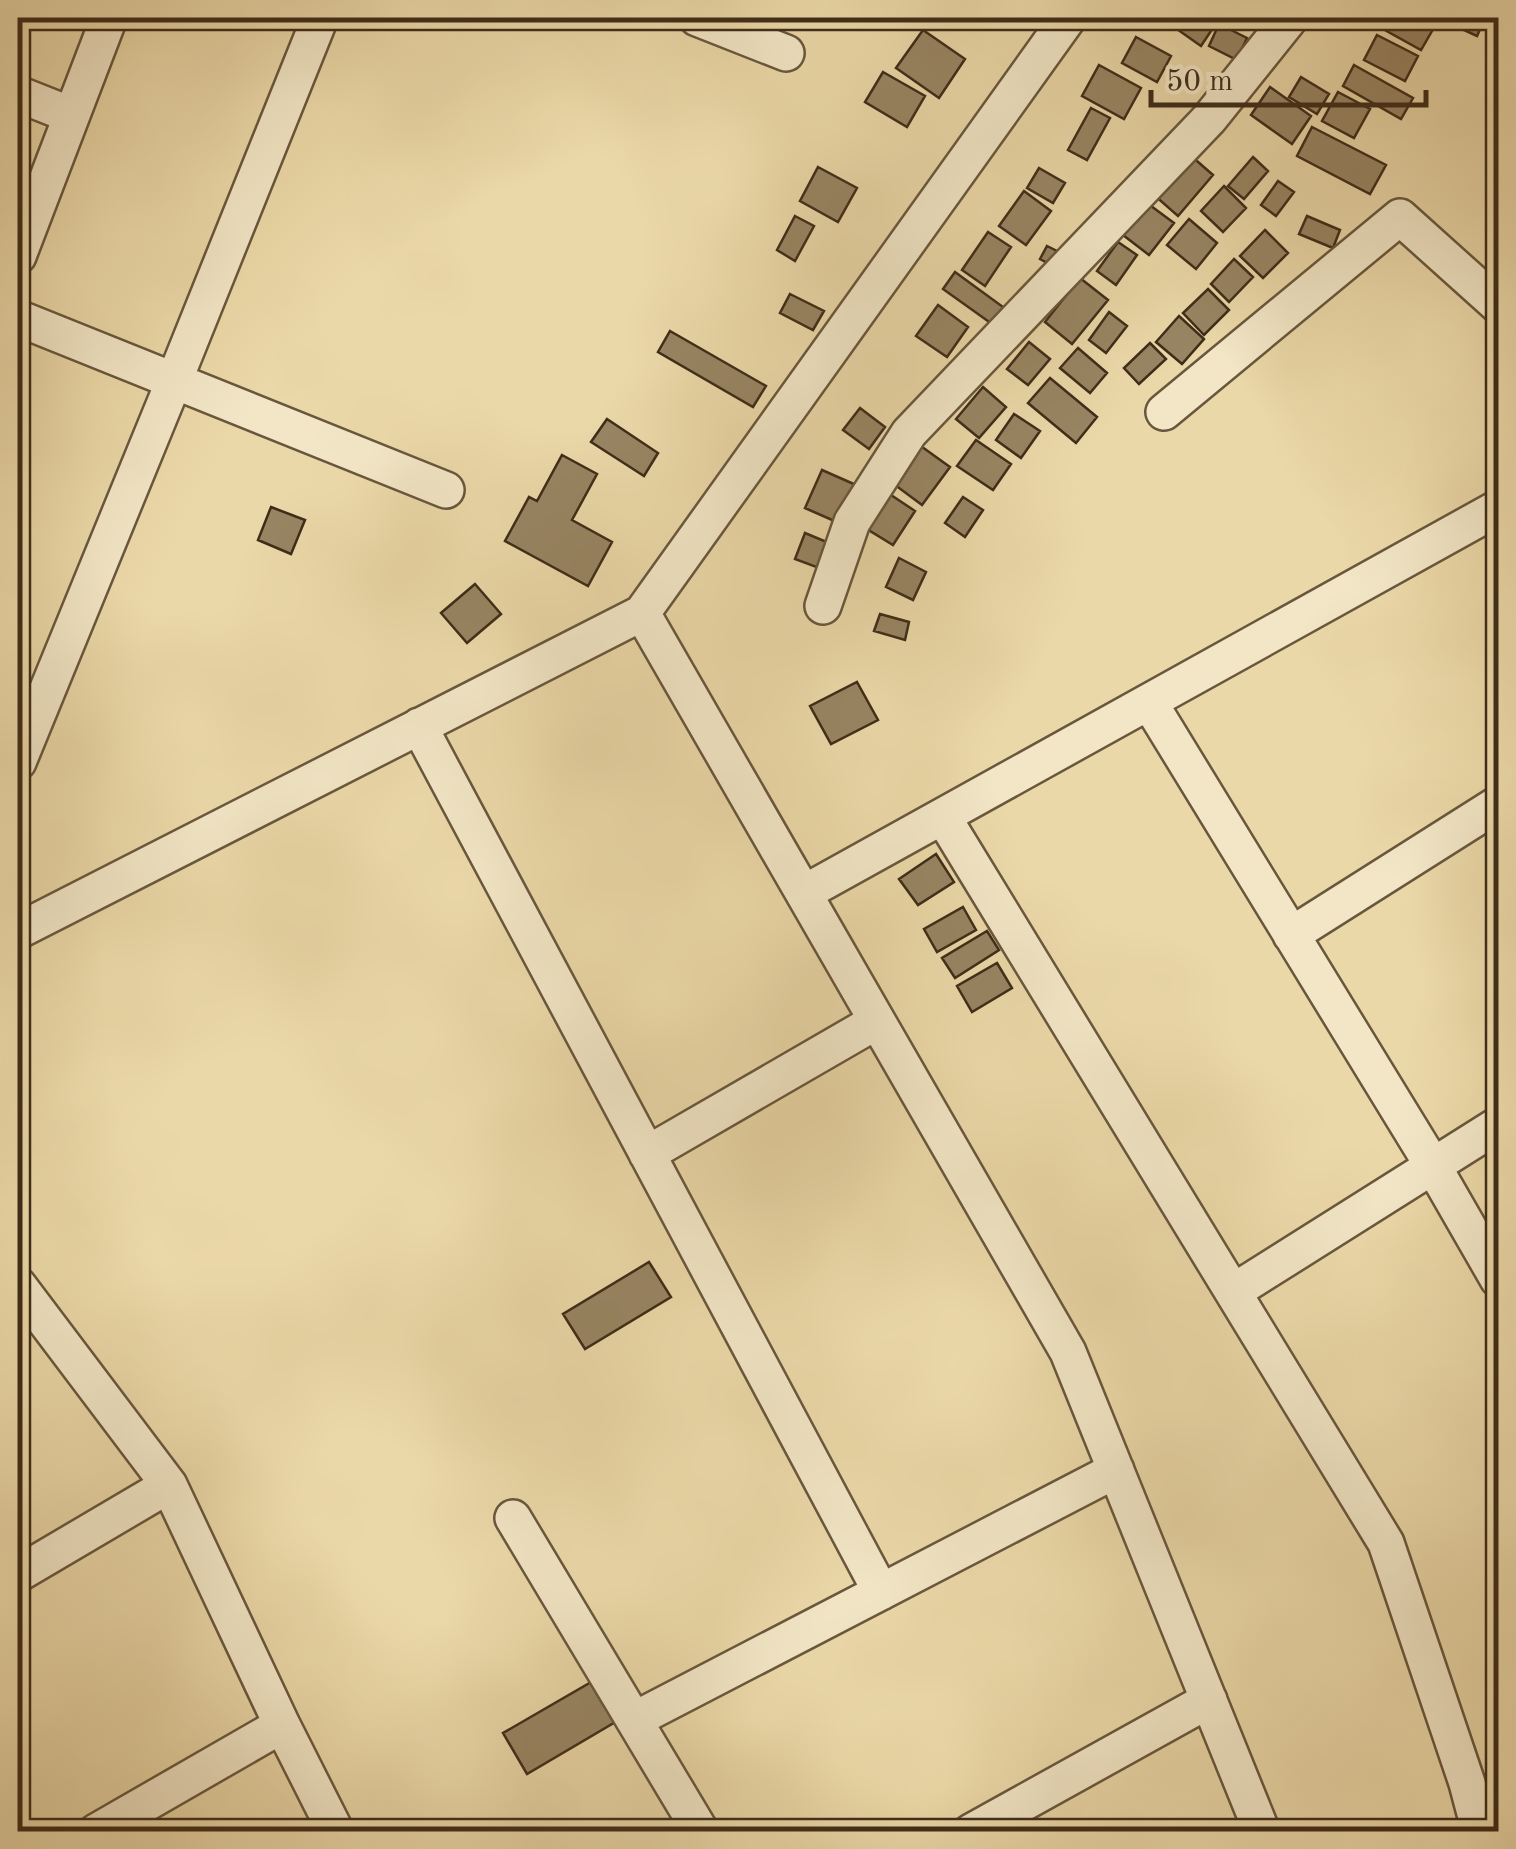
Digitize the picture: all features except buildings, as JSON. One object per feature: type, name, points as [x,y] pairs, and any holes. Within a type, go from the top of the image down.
[{"type":"street","points":[[18,256],[109,18]]},
{"type":"street","points":[[18,762],[320,18]]},
{"type":"street","points":[[696,18],[786,53]]},
{"type":"street","points":[[18,931],[642,614],[1068,18]]},
{"type":"street","points":[[823,606],[852,522],[909,433],[1209,119],[1290,18]]},
{"type":"street","points":[[18,94],[72,115]]},
{"type":"street","points":[[1164,412],[1400,217],[1498,305]]},
{"type":"street","points":[[18,318],[446,490]]},
{"type":"street","points":[[804,894],[1498,508]]},
{"type":"street","points":[[642,614],[1068,1352],[1262,1832]]},
{"type":"street","points":[[1149,702],[1498,1279]]},
{"type":"street","points":[[420,726],[881,1592]]},
{"type":"street","points":[[1291,935],[1498,804]]},
{"type":"street","points":[[943,816],[1386,1543],[1484,1813]]},
{"type":"street","points":[[648,1154],[878,1021]]},
{"type":"street","points":[[1233,1292],[1498,1125]]},
{"type":"street","points":[[18,1285],[169,1485],[336,1832]]},
{"type":"street","points":[[634,1720],[1116,1470]]},
{"type":"street","points":[[18,1574],[169,1485]]},
{"type":"street","points":[[513,1518],[702,1832]]},
{"type":"street","points":[[972,1832],[1209,1700]]},
{"type":"street","points":[[96,1832],[282,1725]]}]
